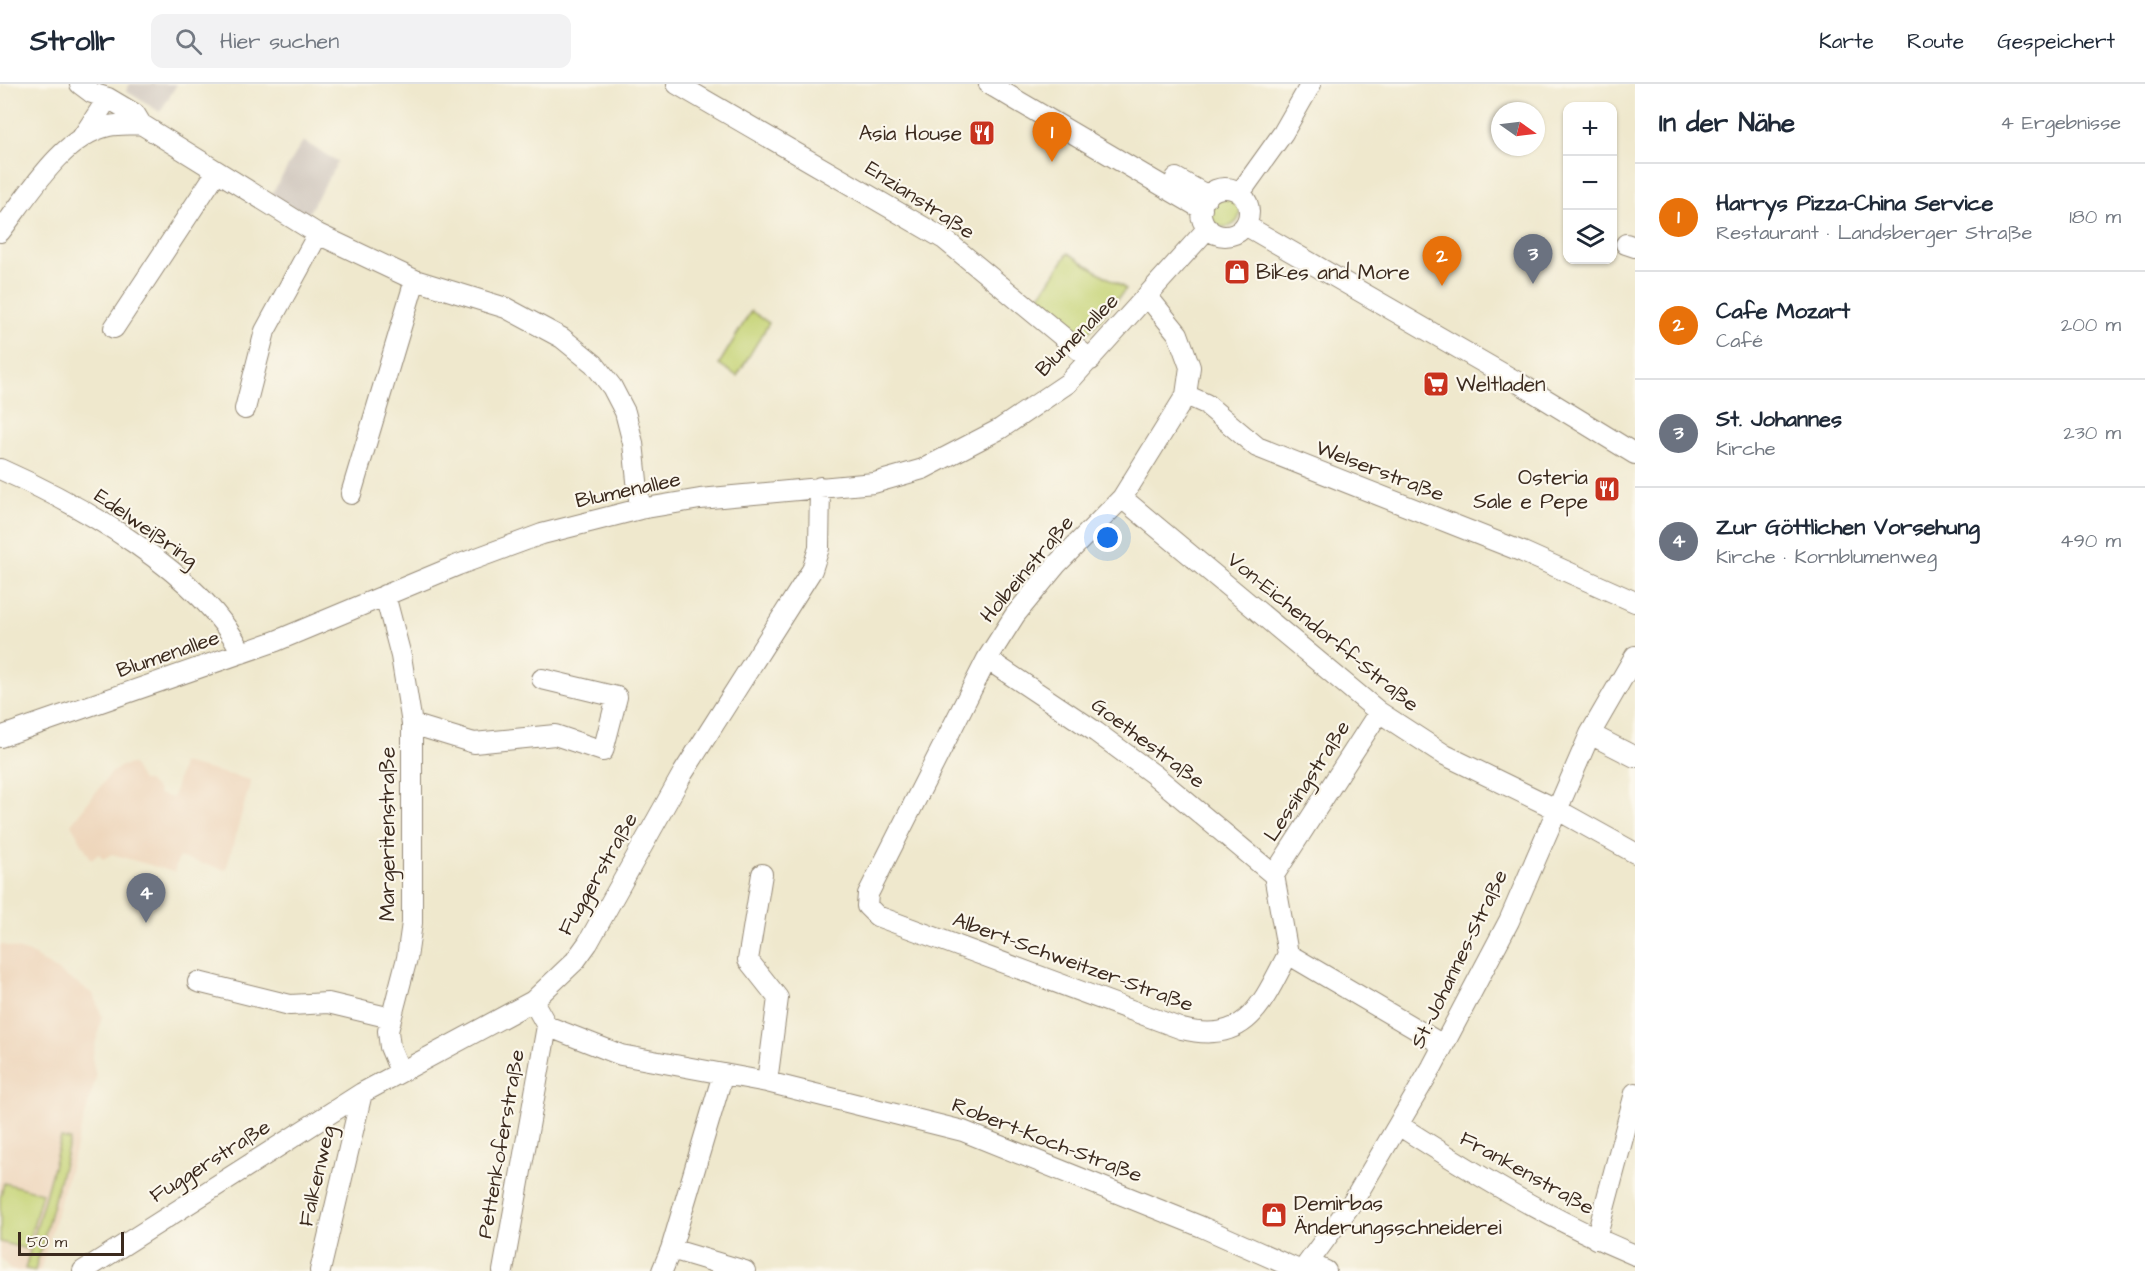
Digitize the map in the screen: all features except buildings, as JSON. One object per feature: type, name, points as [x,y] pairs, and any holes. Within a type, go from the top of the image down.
[{"type":"street","points":[[80,84],[92,93],[108,98],[135,114],[141,124],[216,173],[318,234],[415,280],[506,308],[562,338],[594,364],[612,387],[625,412],[633,443],[640,509]]},
{"type":"street","name":"Enzianstraße","points":[[677,84],[944,239],[1091,360]]},
{"type":"street","points":[[989,84],[1205,202]]},
{"type":"street","points":[[1013,84],[1205,202]]},
{"type":"street","points":[[1240,193],[1283,133],[1311,84]]},
{"type":"street","points":[[0,232],[63,153],[83,136],[108,98]]},
{"type":"street","points":[[83,136],[108,126],[141,124]]},
{"type":"street","points":[[114,328],[216,173]]},
{"type":"street","points":[[1220,189],[1240,193],[1249,212],[1245,225],[1227,236],[1213,233],[1208,228],[1205,202],[1220,189]]},
{"type":"street","points":[[1245,225],[1519,383],[1635,454]]},
{"type":"street","name":"Blumenallee","points":[[0,737],[242,653],[542,534],[640,509],[742,493],[874,483],[923,469],[1026,413],[1068,383],[1208,228]]},
{"type":"street","points":[[245,409],[265,331],[318,234]]},
{"type":"street","points":[[351,494],[415,280]]},
{"type":"street","name":"Holbeinstraße","points":[[877,916],[867,906],[868,894],[987,659],[1015,615],[1057,564],[1122,498],[1186,394],[1190,367],[1178,334],[1148,297]]},
{"type":"street","name":"Welserstraße","points":[[1186,394],[1206,404],[1257,447],[1514,548],[1635,602]]},
{"type":"street","name":"Edelweißring","points":[[0,469],[92,516],[167,569],[210,606],[242,653]]},
{"type":"street","name":"Fuggerstraße","points":[[83,1271],[362,1093],[533,1001],[574,961],[588,943],[683,772],[812,570],[819,548],[820,487]]},
{"type":"street","name":"Von-Eichendorff-Straße","points":[[1122,498],[1379,712],[1445,755],[1556,809],[1635,853]]},
{"type":"street","name":"Margeritenstraße","points":[[384,595],[401,656],[412,724],[412,923],[407,958],[391,1018],[390,1047],[400,1071]]},
{"type":"street","name":"St.-Johannes-Straße","points":[[1310,1269],[1400,1126],[1509,921],[1590,734],[1635,656]]},
{"type":"street","name":"Goethestraße","points":[[987,659],[1096,732],[1153,774],[1274,875]]},
{"type":"street","points":[[412,724],[474,743],[555,735],[603,751],[617,697],[542,679]]},
{"type":"street","name":"Lessingstraße","points":[[1274,875],[1379,712]]},
{"type":"street","points":[[1590,734],[1635,757]]},
{"type":"street","points":[[762,874],[748,960],[778,998],[767,1082]]},
{"type":"street","points":[[1274,875],[1287,954],[1443,1045]]},
{"type":"street","name":"Albert-Schweitzer-Straße","points":[[877,916],[1088,996],[1182,1029],[1204,1033],[1230,1030],[1248,1020],[1265,998],[1287,954]]},
{"type":"street","points":[[198,982],[290,1005],[328,1003],[391,1018]]},
{"type":"street","points":[[533,1001],[547,1026]]},
{"type":"street","name":"Robert-Koch-Straße","points":[[547,1026],[621,1055],[767,1082],[869,1106],[975,1135],[1310,1269]]},
{"type":"street","name":"Pettenkoferstraße","points":[[503,1271],[547,1026]]},
{"type":"street","points":[[662,1271],[671,1249],[723,1074]]},
{"type":"street","name":"Falkenweg","points":[[320,1271],[362,1093]]},
{"type":"street","points":[[1596,1239],[1635,1093]]},
{"type":"street","name":"Frankenstraße","points":[[1400,1126],[1484,1178],[1596,1239],[1635,1255]]},
{"type":"street","points":[[671,1249],[745,1271]]},
{"type":"shaded area","points":[[130,84],[177,84],[160,112],[126,91]]},
{"type":"shaded area","points":[[303,141],[338,162],[306,217],[271,195]]},
{"type":"shaded area","points":[[182,763],[251,780],[226,870],[179,857],[174,872],[112,854],[103,859],[99,854],[91,859],[71,824],[111,773],[122,766],[132,764],[142,781],[148,781],[158,791],[158,794],[173,798]]},
{"type":"shaded area","points":[[0,944],[30,953],[93,994],[102,1016],[92,1058],[96,1077],[40,1271],[11,1271],[0,1257]]},
{"type":"green space","points":[[1225,197],[1236,201],[1240,212],[1236,223],[1225,227],[1214,223],[1210,212],[1214,201]]},
{"type":"green space","points":[[1068,253],[1126,289],[1090,331],[1076,331],[1069,328],[1035,303]]},
{"type":"green space","points":[[751,311],[769,323],[737,376],[719,364]]},
{"type":"green space","points":[[61,1138],[70,1140],[35,1271],[25,1269]]},
{"type":"green space","points":[[4,1183],[42,1193],[27,1249],[0,1242],[0,1198]]},
{"type":"place","name":"Asia House","points":[[982,133]]},
{"type":"place","name":"Harrys Pizza-China Service","points":[[1052,162]]},
{"type":"place","name":"Bikes and More","points":[[1237,272]]},
{"type":"place","name":"St. Johannes","points":[[1533,284]]},
{"type":"place","name":"Cafe Mozart","points":[[1442,286]]},
{"type":"place","name":"Weltladen","points":[[1436,384]]},
{"type":"place","name":"Osteria Sale e Pepe","points":[[1607,489]]},
{"type":"place","name":"Zur Göttlichen Vorsehung","points":[[146,923]]},
{"type":"place","name":"Demirbas Änderungsschneiderei","points":[[1274,1215]]}]
